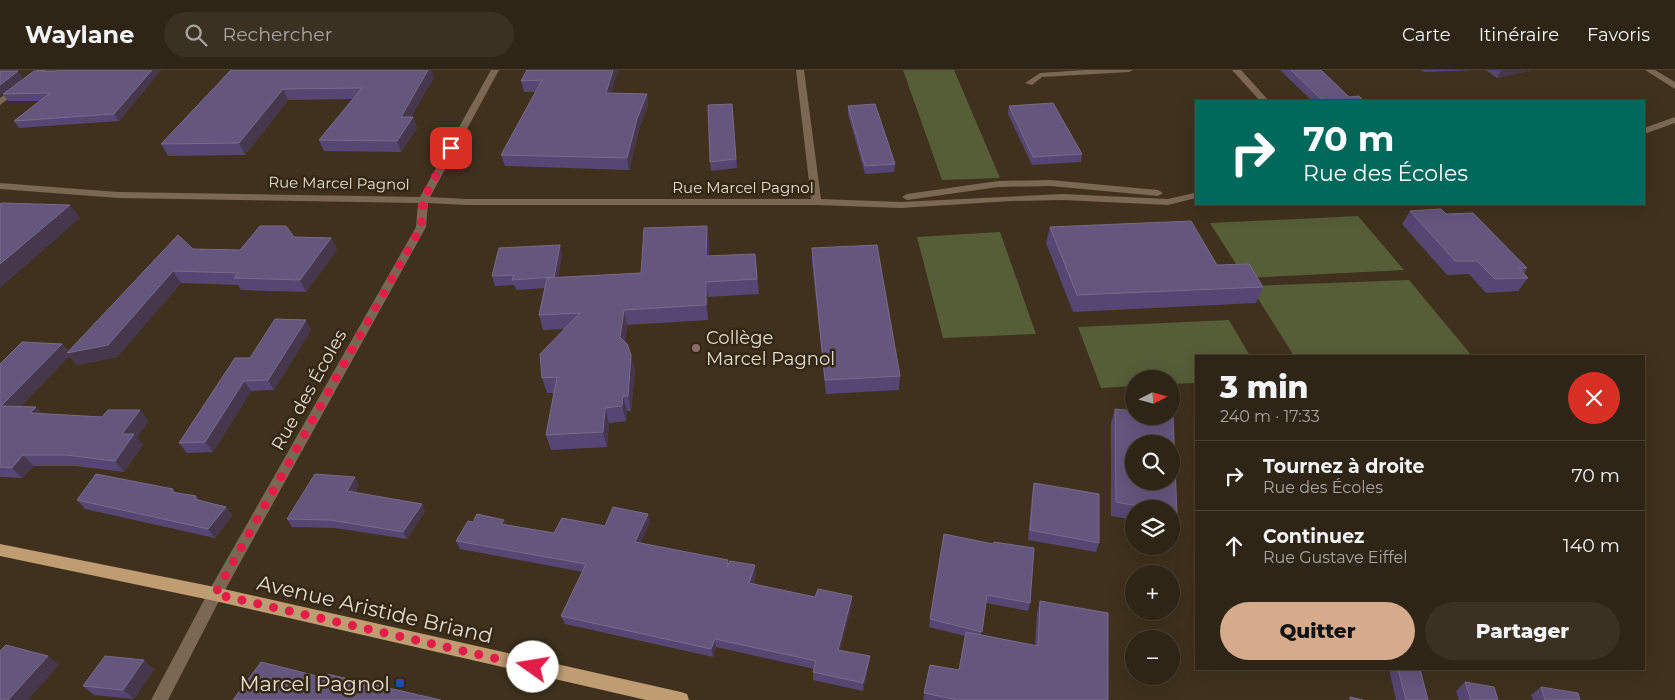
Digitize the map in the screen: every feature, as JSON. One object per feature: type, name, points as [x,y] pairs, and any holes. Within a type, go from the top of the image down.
[{"type":"main road","name":"Avenue Aristide Briand","points":[[0,550],[215,594],[682,700]]},
{"type":"street","points":[[0,102],[42,70]]},
{"type":"street","points":[[423,200],[495,70]]},
{"type":"street","points":[[800,70],[816,202]]},
{"type":"street","points":[[1029,83],[1040,75],[1129,70]]},
{"type":"street","points":[[1236,70],[1264,100]]},
{"type":"street","points":[[1649,70],[1675,86]]},
{"type":"street","points":[[1645,131],[1675,120]]},
{"type":"street","name":"Rue Marcel Pagnol","points":[[857,203],[998,184],[1050,183],[1195,196]]},
{"type":"street","name":"Rue Marcel Pagnol","points":[[0,186],[118,195],[466,202],[816,202],[901,205],[1011,198],[1063,197],[1168,202],[1195,196]]},
{"type":"street","name":"Rue des Écoles","points":[[159,700],[215,594],[421,227],[423,200]]},
{"type":"green space","points":[[903,70],[954,70],[1000,178],[942,180]]},
{"type":"green space","points":[[1358,216],[1404,270],[1245,278],[1210,223]]},
{"type":"green space","points":[[1000,232],[1036,334],[943,338],[917,237]]},
{"type":"green space","points":[[1409,280],[1471,355],[1293,355],[1250,286]]},
{"type":"green space","points":[[1229,320],[1249,355],[1195,355],[1195,383],[1180,384],[1180,370],[1125,370],[1125,387],[1101,388],[1078,327]]},
{"type":"building","points":[[152,70],[114,114],[14,121],[50,93],[3,94],[34,71]]},
{"type":"building","points":[[231,70],[428,70],[401,117],[413,117],[397,141],[319,140],[362,88],[283,89],[239,143],[161,144]]},
{"type":"building","points":[[527,70],[613,70],[606,93],[647,94],[637,119],[627,158],[501,155],[542,80],[521,81]]},
{"type":"building","points":[[1291,70],[1321,70],[1349,97],[1359,96],[1363,100],[1322,100]]},
{"type":"building","points":[[0,71],[18,71],[0,85]]},
{"type":"building","points":[[1053,103],[1082,154],[1033,157],[1009,106]]},
{"type":"building","points":[[732,104],[736,159],[710,162],[708,105]]},
{"type":"building","points":[[875,104],[895,164],[865,166],[848,106]]},
{"type":"building","points":[[0,204],[70,205],[0,264]]},
{"type":"building","points":[[1441,209],[1446,214],[1473,213],[1527,268],[1519,268],[1528,278],[1495,279],[1477,261],[1455,261],[1410,211]]},
{"type":"building","points":[[1191,221],[1217,265],[1249,264],[1263,287],[1077,295],[1050,227]]},
{"type":"building","points":[[260,226],[286,226],[294,237],[331,238],[300,280],[234,278],[238,273],[173,271],[108,345],[67,353],[178,235],[193,249],[240,250]]},
{"type":"building","points":[[707,226],[706,256],[755,254],[757,279],[706,282],[706,305],[624,310],[620,337],[627,344],[631,355],[628,396],[623,396],[622,406],[605,408],[603,432],[546,435],[557,377],[542,378],[540,354],[580,313],[539,315],[547,278],[641,273],[644,228]]},
{"type":"building","points":[[560,245],[554,277],[512,280],[514,275],[492,276],[499,248]]},
{"type":"building","points":[[877,245],[900,376],[825,380],[812,248]]},
{"type":"building","points":[[275,319],[306,320],[268,380],[244,381],[205,442],[179,443],[235,358],[250,358]]},
{"type":"building","points":[[22,342],[62,344],[1,406],[36,407],[30,413],[102,417],[108,410],[140,410],[122,434],[134,434],[115,461],[66,455],[23,455],[12,468],[0,467],[0,364]]},
{"type":"building","points":[[1115,409],[1125,410],[1125,425],[1173,425],[1174,435],[1125,435],[1125,490],[1176,490],[1176,500],[1125,500],[1125,504],[1116,502]]},
{"type":"building","points":[[96,474],[173,489],[171,492],[196,496],[194,499],[226,507],[208,529],[77,500]]},
{"type":"building","points":[[315,474],[355,477],[347,491],[422,504],[403,532],[330,520],[287,519]]},
{"type":"building","points":[[1034,483],[1099,494],[1099,543],[1030,530]]},
{"type":"building","points":[[613,507],[648,514],[635,542],[728,560],[727,567],[730,561],[755,565],[749,583],[815,597],[818,589],[852,596],[838,650],[870,656],[863,683],[813,672],[816,661],[715,639],[711,649],[561,616],[586,564],[456,541],[468,521],[473,522],[477,514],[504,520],[501,524],[554,533],[562,518],[605,526]]},
{"type":"building","points":[[944,534],[993,544],[994,542],[1034,548],[1030,603],[987,595],[982,632],[930,619]]},
{"type":"building","points":[[1040,601],[1108,613],[1108,700],[958,700],[924,693],[930,665],[959,670],[966,632],[1038,646]]},
{"type":"building","points":[[6,645],[48,656],[8,700],[0,700],[0,651]]},
{"type":"building","points":[[105,656],[144,660],[123,690],[83,686]]},
{"type":"building","points":[[261,662],[325,678],[327,674],[441,700],[233,700]]},
{"type":"building","points":[[1398,670],[1420,670],[1428,700],[1406,700]]},
{"type":"building","points":[[1465,682],[1494,687],[1498,700],[1471,700]]},
{"type":"building","points":[[1541,687],[1578,693],[1580,700],[1545,700]]},
{"type":"building","points":[[1350,697],[1363,700],[1350,700]]},
{"type":"place","name":"Collège Marcel Pagnol","points":[[696,348]]},
{"type":"place","name":"Marcel Pagnol","points":[[400,683]]},
{"type":"route","points":[[451,148],[423,200],[421,227],[215,594],[533,667]]}]
